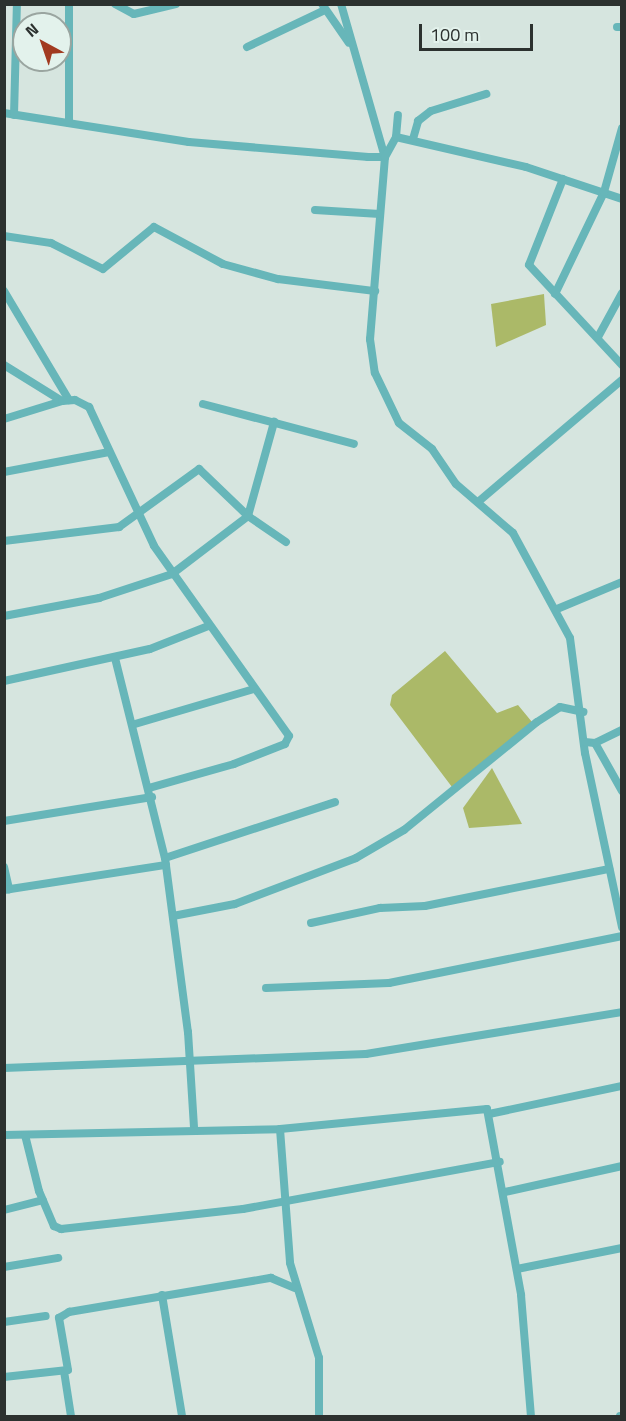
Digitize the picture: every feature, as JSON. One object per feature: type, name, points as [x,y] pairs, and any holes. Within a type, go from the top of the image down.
[{"type":"street","points":[[15,115],[17,4]]},
{"type":"street","points":[[69,4],[69,123]]},
{"type":"street","points":[[115,4],[134,14],[176,4]]},
{"type":"street","points":[[341,4],[351,46],[385,157],[370,356],[384,398],[399,423],[432,449],[448,475],[513,533],[557,609],[577,660],[585,742],[621,927]]},
{"type":"street","points":[[248,47],[323,7],[351,46]]},
{"type":"street","points":[[413,139],[418,121],[430,111],[486,94]]},
{"type":"street","points":[[4,113],[240,148],[385,157]]},
{"type":"street","points":[[385,157],[396,137],[398,115]]},
{"type":"street","points":[[555,294],[604,192],[621,128]]},
{"type":"street","points":[[396,137],[413,139],[563,179],[621,199]]},
{"type":"street","points":[[563,179],[529,258],[555,294],[598,337],[621,365]]},
{"type":"street","points":[[315,210],[380,214]]},
{"type":"street","points":[[4,236],[51,243],[103,269],[148,226],[154,227],[223,264],[278,279],[375,291]]},
{"type":"street","points":[[4,291],[66,401]]},
{"type":"street","points":[[598,337],[621,293]]},
{"type":"street","points":[[4,365],[66,401],[88,407],[138,516],[172,574],[289,736],[285,744],[150,793],[4,821]]},
{"type":"street","points":[[478,502],[621,380]]},
{"type":"street","points":[[4,419],[66,401]]},
{"type":"street","points":[[203,404],[354,444]]},
{"type":"street","points":[[4,616],[99,598],[172,574],[248,516],[274,422]]},
{"type":"street","points":[[4,472],[109,452]]},
{"type":"street","points":[[4,541],[107,531],[138,516],[199,469],[248,516],[286,542]]},
{"type":"street","points":[[557,609],[621,582]]},
{"type":"street","points":[[4,681],[115,658],[208,626]]},
{"type":"street","points":[[115,658],[135,724],[166,862],[191,1059],[194,1128]]},
{"type":"street","points":[[135,724],[254,689]]},
{"type":"street","points":[[173,916],[235,904],[356,858],[404,830],[560,707],[583,712]]},
{"type":"street","points":[[585,742],[595,743],[621,730]]},
{"type":"street","points":[[595,743],[621,791]]},
{"type":"street","points":[[4,867],[7,890],[166,862],[335,802]]},
{"type":"street","points":[[311,923],[380,908],[425,906],[609,869]]},
{"type":"street","points":[[266,988],[389,983],[621,936]]},
{"type":"street","points":[[4,1068],[366,1053],[621,1012]]},
{"type":"street","points":[[4,1135],[194,1128],[280,1129],[477,1108],[489,1114],[621,1086]]},
{"type":"street","points":[[489,1114],[500,1162],[517,1269],[531,1416]]},
{"type":"street","points":[[280,1129],[283,1201],[295,1288],[315,1331],[319,1416]]},
{"type":"street","points":[[25,1135],[43,1200],[54,1226],[61,1229],[283,1201],[500,1162]]},
{"type":"street","points":[[505,1192],[621,1166]]},
{"type":"street","points":[[4,1210],[43,1200]]},
{"type":"street","points":[[517,1269],[621,1248]]},
{"type":"street","points":[[4,1267],[58,1258]]},
{"type":"street","points":[[4,1377],[68,1370],[61,1314],[271,1278],[295,1288]]},
{"type":"street","points":[[162,1295],[182,1416]]},
{"type":"street","points":[[4,1322],[46,1316]]},
{"type":"street","points":[[64,1371],[71,1416]]},
{"type":"green space","points":[[544,294],[546,325],[496,347],[491,304]]},
{"type":"green space","points":[[445,651],[497,713],[518,705],[532,722],[452,787],[390,705],[392,695]]},
{"type":"green space","points":[[492,768],[522,824],[469,828],[463,808]]}]
